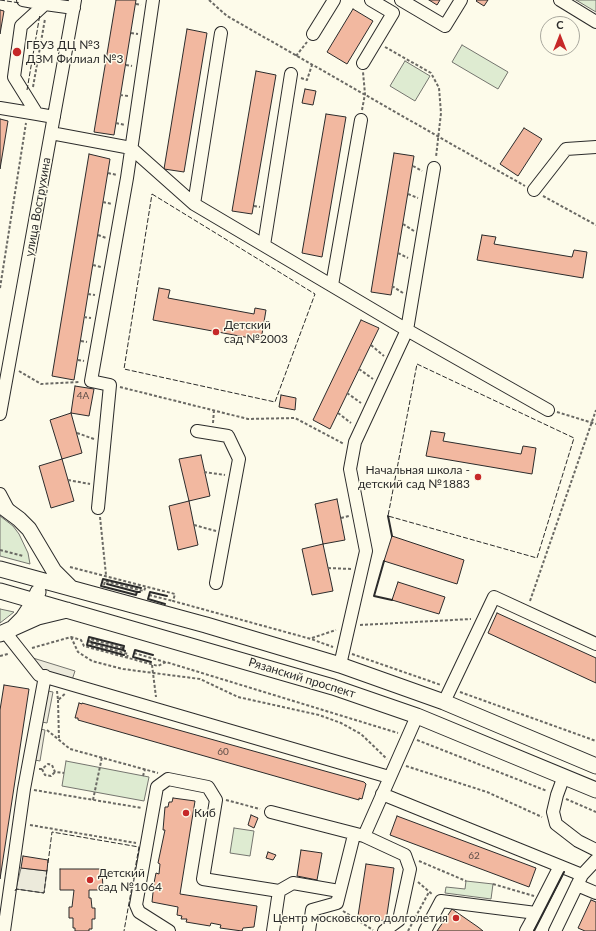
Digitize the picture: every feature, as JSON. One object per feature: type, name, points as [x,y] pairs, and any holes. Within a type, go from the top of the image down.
[{"type":"main road","points":[[5,508],[29,530],[54,571],[66,585],[75,591]]},
{"type":"main road","points":[[6,632],[23,618],[35,600],[41,582],[41,561],[35,540]]},
{"type":"main road","name":"Рязанский проспект","points":[[0,569],[41,582],[206,625],[340,665],[444,702],[596,766]]},
{"type":"main road","name":"Рязанский проспект","points":[[0,591],[326,684],[417,716],[596,790]]},
{"type":"main road","points":[[6,632],[38,617],[68,610]]},
{"type":"street","points":[[22,0],[46,4],[75,4]]},
{"type":"street","points":[[98,508],[110,384],[91,381],[127,178],[153,0]]},
{"type":"street","points":[[313,34],[334,0]]},
{"type":"street","points":[[363,63],[393,13],[371,0]]},
{"type":"street","points":[[401,0],[445,26],[461,0]]},
{"type":"street","points":[[560,0],[596,22]]},
{"type":"street","points":[[32,110],[14,77],[21,26],[46,4]]},
{"type":"street","name":"улица Вострухина","points":[[0,414],[75,4]]},
{"type":"street","points":[[194,204],[221,33]]},
{"type":"street","points":[[264,245],[291,74]]},
{"type":"street","points":[[0,108],[32,110],[54,117]]},
{"type":"street","points":[[332,285],[360,120]]},
{"type":"street","points":[[51,133],[131,148],[194,204],[407,330],[548,410]]},
{"type":"street","points":[[534,190],[566,149],[596,147]]},
{"type":"street","points":[[340,665],[366,551],[350,469],[361,429],[407,330],[434,168]]},
{"type":"street","points":[[197,430],[228,436],[239,459],[224,533],[216,583]]},
{"type":"street","points":[[0,494],[5,508]]},
{"type":"street","points":[[444,702],[494,597],[596,644]]},
{"type":"street","points":[[6,632],[39,675],[389,777]]},
{"type":"street","points":[[4,931],[24,789],[45,676]]},
{"type":"street","points":[[309,931],[312,910],[337,903],[339,891],[359,836],[382,794],[417,716]]},
{"type":"street","points":[[564,776],[553,812],[556,824],[578,841],[596,850]]},
{"type":"street","points":[[169,931],[139,912],[136,905],[157,787],[168,779],[208,787],[216,800],[203,879],[279,891],[293,883],[339,891]]},
{"type":"street","points":[[382,794],[560,866],[596,893]]},
{"type":"street","points":[[271,812],[359,836],[405,855],[410,869],[399,920],[384,931]]},
{"type":"street","points":[[555,931],[580,880],[596,860]]},
{"type":"street","points":[[526,931],[560,866]]},
{"type":"street","points":[[273,931],[279,891]]},
{"type":"street","points":[[425,931],[441,901],[536,913]]},
{"type":"path","points":[[209,0],[227,16],[596,225]]},
{"type":"path","points":[[0,288],[32,110],[46,4]]},
{"type":"path","points":[[296,56],[313,34]]},
{"type":"path","points":[[376,41],[431,73],[440,88],[441,113],[434,168]]},
{"type":"path","points":[[360,120],[365,94],[363,63]]},
{"type":"path","points":[[291,74],[307,80],[312,65]]},
{"type":"path","points":[[371,346],[392,362]]},
{"type":"path","points":[[10,366],[41,384],[91,381]]},
{"type":"path","points":[[359,369],[381,385]]},
{"type":"path","points":[[110,384],[248,419],[295,418],[354,450]]},
{"type":"path","points":[[347,393],[370,410]]},
{"type":"path","points":[[548,410],[596,424]]},
{"type":"path","points":[[526,612],[596,410]]},
{"type":"path","points":[[338,413],[361,429]]},
{"type":"path","points":[[76,433],[104,442]]},
{"type":"path","points":[[204,472],[235,476]]},
{"type":"path","points":[[68,480],[100,486]]},
{"type":"path","points":[[98,508],[106,576]]},
{"type":"path","points":[[194,525],[224,533]]},
{"type":"path","points":[[0,550],[23,556]]},
{"type":"path","points":[[70,567],[146,586],[144,591],[105,581],[104,585],[110,587]]},
{"type":"path","points":[[328,568],[362,569]]},
{"type":"path","points":[[149,595],[173,601]]},
{"type":"path","points":[[311,639],[350,626],[485,618]]},
{"type":"path","points":[[71,637],[78,652],[92,661],[123,668],[200,679],[238,697],[319,715],[360,734],[385,758],[395,763],[487,792],[524,807],[556,824]]},
{"type":"path","points":[[0,656],[71,637],[81,640],[84,646],[127,658],[158,666],[166,662]]},
{"type":"path","points":[[123,648],[90,640],[89,643],[128,654],[127,658]]},
{"type":"path","points":[[134,653],[408,736],[596,812]]},
{"type":"path","points":[[152,664],[157,709]]},
{"type":"path","points":[[58,700],[60,740]]},
{"type":"path","points":[[36,722],[70,749],[145,769],[161,774],[168,779]]},
{"type":"path","points":[[93,800],[102,757]]},
{"type":"path","points":[[28,767],[42,769],[48,764],[52,765],[55,772]]},
{"type":"path","points":[[42,769],[45,775],[51,776],[55,772],[64,773]]},
{"type":"path","points":[[143,776],[145,769]]},
{"type":"path","points":[[24,789],[153,810]]},
{"type":"path","points":[[216,800],[224,799],[271,812]]},
{"type":"path","points":[[19,823],[146,845]]},
{"type":"path","points":[[405,855],[466,881]]},
{"type":"path","points":[[409,875],[441,901]]},
{"type":"path","points":[[493,884],[543,899]]},
{"type":"path","points":[[408,931],[429,892]]},
{"type":"path","points":[[331,905],[375,931]]},
{"type":"green space","points":[[576,0],[596,0],[596,12]]},
{"type":"green space","points":[[462,45],[508,72],[498,89],[452,62]]},
{"type":"green space","points":[[405,61],[430,76],[415,101],[390,86]]},
{"type":"green space","points":[[0,516],[13,526],[19,534],[28,553],[30,564],[0,556]]},
{"type":"green space","points":[[0,609],[14,612],[0,623]]},
{"type":"green space","points":[[66,761],[149,777],[144,801],[62,786]]},
{"type":"green space","points":[[234,828],[254,831],[250,856],[230,853]]},
{"type":"green space","points":[[466,881],[493,884],[491,899],[445,893],[446,887],[465,889]]},
{"type":"shaded area","points":[[33,658],[75,671],[72,680],[30,667]]},
{"type":"shaded area","points":[[43,690],[53,692],[47,723],[37,721]]},
{"type":"shaded area","points":[[35,728],[45,730],[40,761],[30,759]]},
{"type":"shaded area","points":[[21,868],[47,871],[44,893],[16,889]]},
{"type":"building","points":[[116,0],[136,0],[114,135],[94,132]]},
{"type":"building","points":[[429,0],[440,0],[437,5]]},
{"type":"building","points":[[488,0],[484,6],[476,1]]},
{"type":"building","points":[[353,9],[373,21],[347,64],[327,52]]},
{"type":"building","points":[[0,10],[4,11],[0,34]]},
{"type":"building","points":[[187,29],[207,33],[184,172],[164,169]]},
{"type":"building","points":[[256,71],[276,75],[252,214],[232,211]]},
{"type":"building","points":[[305,89],[316,91],[313,105],[302,103]]},
{"type":"building","points":[[326,114],[346,117],[322,257],[302,253]]},
{"type":"building","points":[[0,119],[8,121],[0,169]]},
{"type":"building","points":[[524,128],[542,139],[518,176],[500,164]]},
{"type":"building","points":[[394,153],[414,156],[391,295],[371,292]]},
{"type":"building","points":[[89,154],[110,159],[74,380],[52,376]]},
{"type":"building","points":[[482,235],[496,237],[494,244],[572,257],[574,250],[587,252],[583,278],[477,260]]},
{"type":"building","points":[[159,288],[170,290],[168,298],[254,314],[255,308],[266,310],[261,340],[153,320]]},
{"type":"building","points":[[361,320],[379,328],[330,429],[313,420]]},
{"type":"building","points":[[75,386],[94,389],[89,416],[71,413]]},
{"type":"building","points":[[281,395],[296,398],[295,410],[279,407]]},
{"type":"building","points":[[71,413],[82,453],[62,459],[50,420]]},
{"type":"building","points":[[431,431],[445,433],[443,441],[521,454],[523,446],[536,448],[532,474],[426,456]]},
{"type":"building","points":[[201,455],[210,496],[189,501],[179,459]]},
{"type":"building","points":[[62,459],[74,501],[51,508],[39,466]]},
{"type":"building","points":[[337,499],[345,540],[323,544],[315,504]]},
{"type":"building","points":[[189,501],[198,545],[178,550],[169,506]]},
{"type":"building","points":[[392,536],[464,560],[457,584],[384,561]]},
{"type":"building","points":[[323,544],[333,591],[312,595],[302,549]]},
{"type":"building","points":[[398,582],[445,597],[439,614],[392,600]]},
{"type":"building","points":[[497,613],[596,658],[596,683],[488,633]]},
{"type":"building","points":[[4,685],[29,689],[0,879],[0,710]]},
{"type":"building","points":[[79,703],[364,782],[366,784],[362,799],[359,798],[359,800],[78,720],[78,718],[75,718]]},
{"type":"building","points":[[173,798],[195,801],[180,894],[257,906],[254,927],[243,928],[242,931],[220,928],[221,925],[211,923],[210,926],[186,922],[187,919],[181,919],[182,916],[177,915],[178,907],[152,902],[156,873],[159,874],[160,864],[158,863],[165,830],[163,830],[165,807],[168,807],[169,802],[172,802]]},
{"type":"building","points":[[251,815],[258,818],[254,828],[248,825]]},
{"type":"building","points":[[397,816],[536,868],[529,887],[390,835]]},
{"type":"building","points":[[301,850],[322,853],[317,880],[297,876]]},
{"type":"building","points":[[268,852],[276,855],[273,860],[266,858]]},
{"type":"building","points":[[23,856],[48,860],[47,871],[21,868]]},
{"type":"building","points":[[366,864],[394,868],[386,921],[358,916]]},
{"type":"building","points":[[60,869],[102,869],[103,890],[89,890],[89,898],[91,898],[92,908],[95,908],[95,919],[92,919],[92,929],[89,929],[89,931],[75,931],[75,928],[73,928],[73,918],[69,918],[69,907],[72,907],[74,890],[60,890]]},
{"type":"building","points":[[591,900],[596,902],[596,931],[585,931],[578,928]]},
{"type":"building","name":"Центр московского долголетия","points":[[452,909],[478,927],[483,931],[437,931]]},
{"type":"fence","points":[[0,0],[20,3]]},
{"type":"fence","points":[[27,90],[40,14]]},
{"type":"fence","points":[[152,194],[315,294],[275,402],[124,369],[152,194]]},
{"type":"fence","points":[[417,364],[574,438],[537,558],[388,516],[417,364]]},
{"type":"fence","points":[[48,863],[52,832],[139,847],[124,931]]},
{"type":"fence","points":[[15,891],[16,889],[44,893],[47,869]]},
{"type":"wall","points":[[388,516],[392,536]]},
{"type":"wall","points":[[384,561],[374,596],[392,600]]},
{"type":"wall","points":[[140,592],[137,592],[136,595],[101,586],[103,579],[141,588]]},
{"type":"wall","points":[[107,584],[137,592]]},
{"type":"wall","points":[[165,604],[148,599],[150,592],[167,596]]},
{"type":"wall","points":[[124,655],[87,645],[89,637],[124,646],[123,650],[125,651]]},
{"type":"wall","points":[[91,642],[123,650]]},
{"type":"wall","points":[[151,662],[133,657],[135,650],[153,655]]},
{"type":"wall","points":[[534,931],[564,872]]},
{"type":"place","name":"ГБУЗ ДЦ №3 ДЗМ Филиал №3","points":[[17,52]]},
{"type":"place","name":"Детский сад №2003","points":[[216,332]]},
{"type":"place","name":"Начальная школа - детский сад №1883","points":[[478,477]]},
{"type":"place","name":"Киб","points":[[186,813]]},
{"type":"place","name":"Детский сад №1064","points":[[90,880]]},
{"type":"place","name":"Центр московского долголетия","points":[[456,918]]}]
